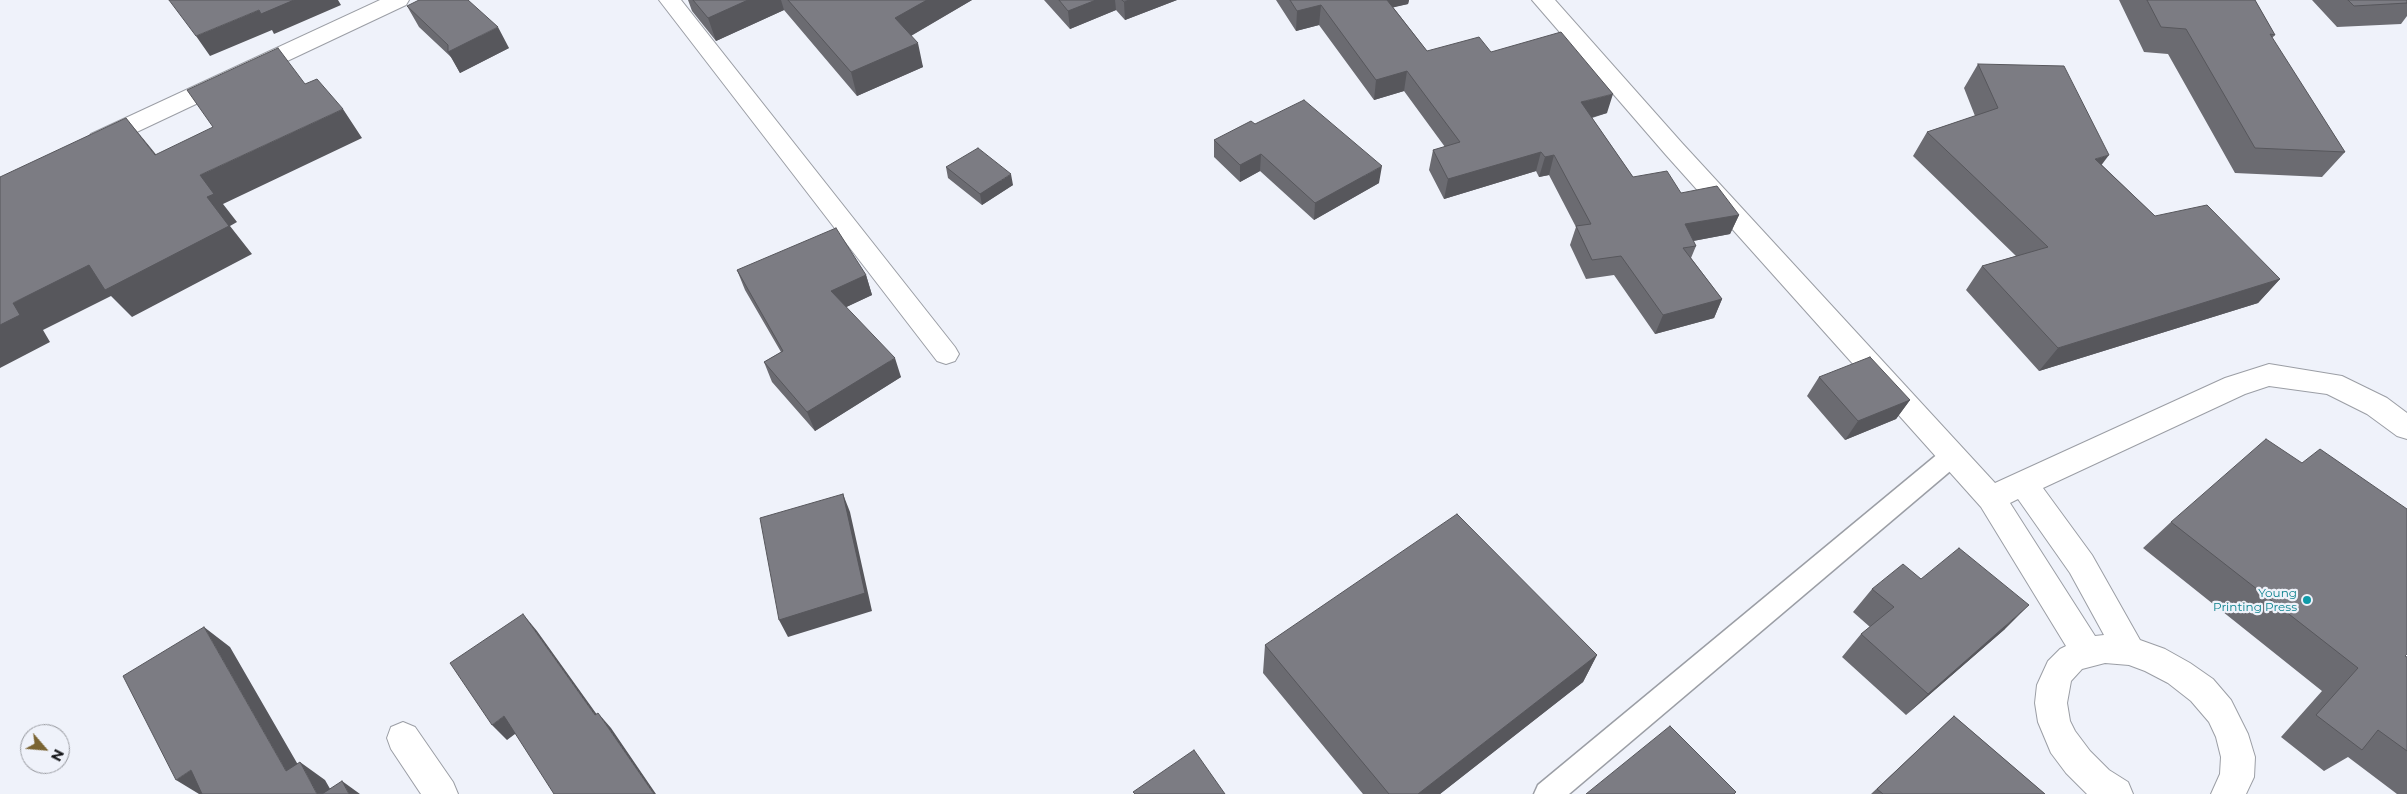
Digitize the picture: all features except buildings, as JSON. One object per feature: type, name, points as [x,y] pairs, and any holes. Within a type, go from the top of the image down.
[{"type":"street","points":[[79,149],[398,0]]},
{"type":"street","points":[[670,0],[946,354]]},
{"type":"street","points":[[1543,0],[1674,149],[1991,498],[2087,652]]},
{"type":"street","points":[[1991,498],[2235,386],[2269,376],[2332,384],[2377,406],[2407,428]]},
{"type":"street","points":[[2023,484],[2081,564],[2129,651]]},
{"type":"street","points":[[2103,790],[2078,762],[2064,742],[2054,722],[2051,703],[2053,685],[2059,670],[2071,659],[2087,652],[2105,649],[2129,651],[2154,659],[2179,673],[2202,690],[2220,711],[2232,734],[2238,756],[2237,778],[2228,794]]},
{"type":"street","points":[[402,738],[441,794]]},
{"type":"lane","points":[[1548,794],[1953,455]]},
{"type":"place","name":"Young Printing Press","points":[[2307,600]]}]
